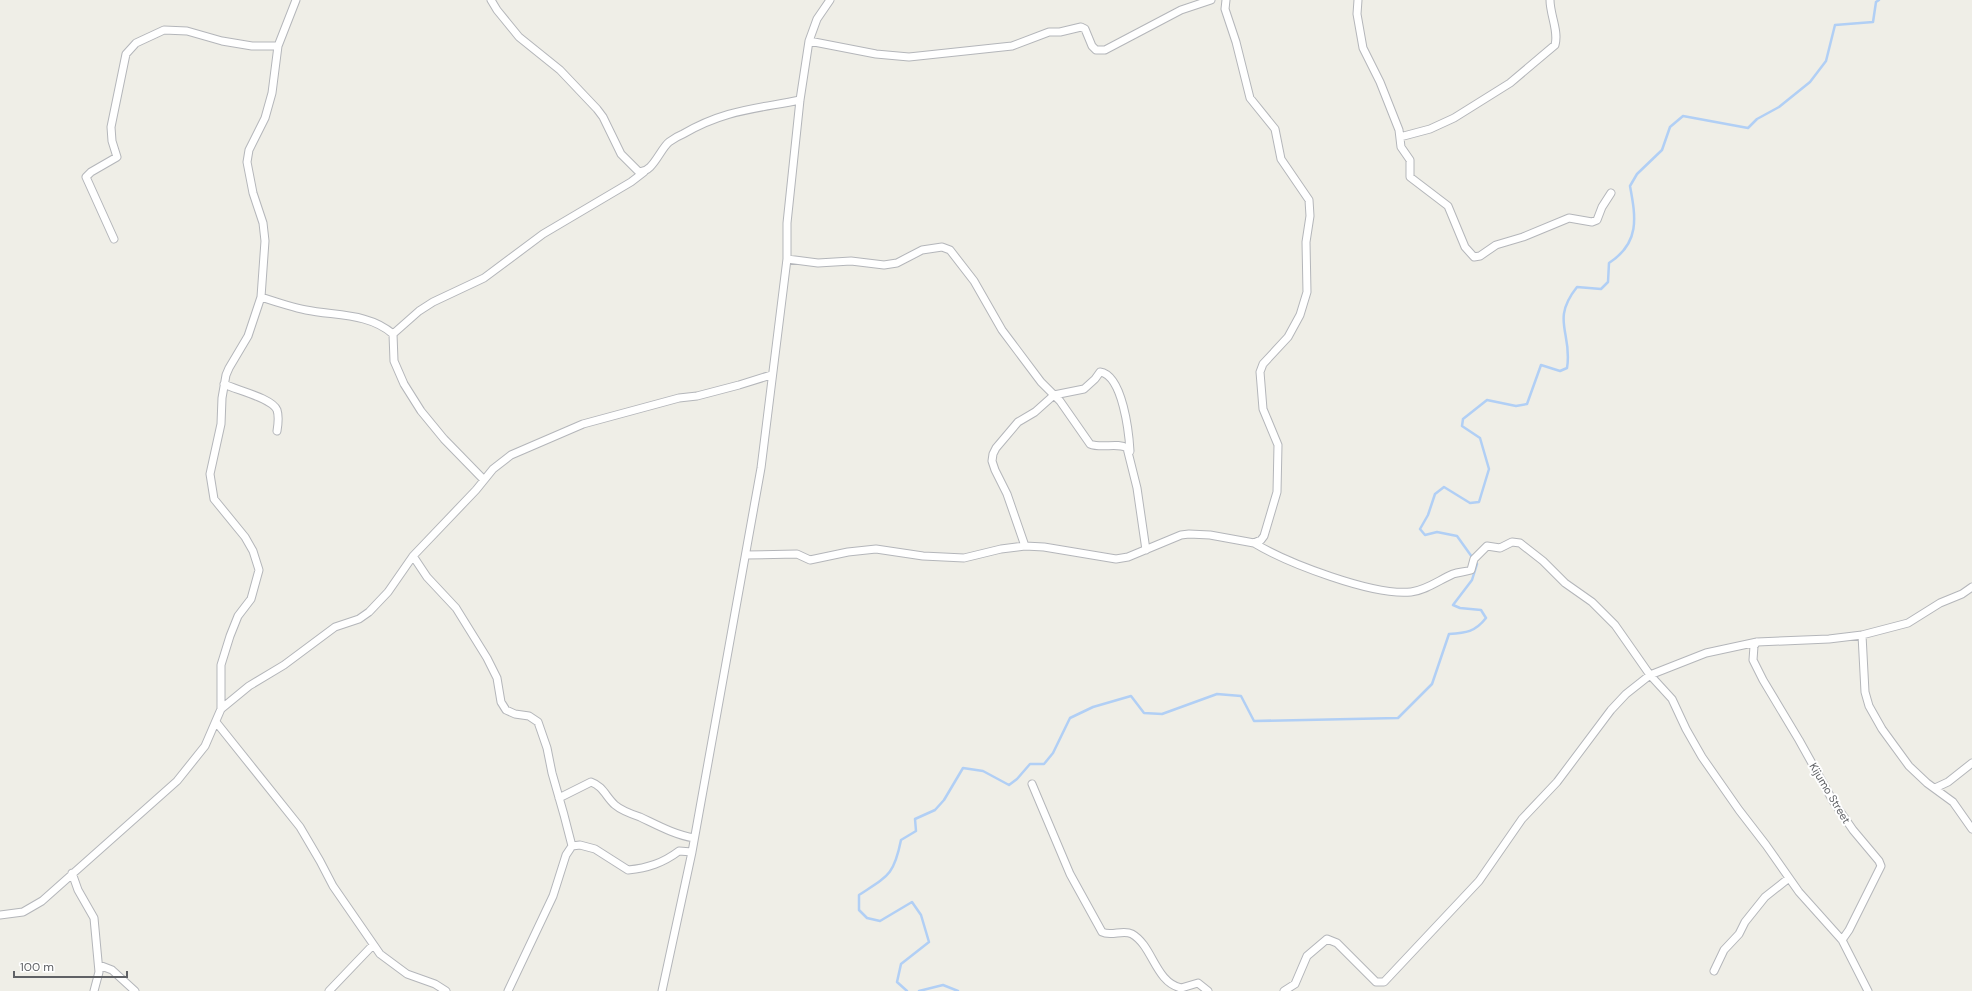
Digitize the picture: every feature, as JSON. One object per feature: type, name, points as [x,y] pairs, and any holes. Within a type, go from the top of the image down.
[{"type":"street","points":[[0,915],[23,912],[42,901],[177,781],[205,746],[221,709],[222,665],[235,623],[251,599],[259,570],[254,551],[245,537],[214,499],[210,474],[221,424],[224,384],[229,368],[241,351],[248,336],[261,297],[265,241],[263,223],[253,193],[247,162],[249,150],[265,118],[272,93],[278,46],[296,0]]},
{"type":"street","points":[[491,0],[497,10],[519,37],[560,70],[596,109],[603,117],[621,154],[638,171],[644,172]]},
{"type":"street","points":[[662,991],[692,852],[761,468],[786,259],[787,223],[800,100],[809,41],[817,19],[830,0]]},
{"type":"street","points":[[809,41],[876,54],[909,56],[1012,46],[1049,32],[1060,32],[1081,27],[1085,29],[1092,46],[1096,50],[1105,50],[1181,10],[1211,0]]},
{"type":"street","points":[[1226,0],[1225,9],[1236,42],[1250,98],[1275,129],[1278,136],[1281,159],[1309,200],[1310,216],[1306,242],[1307,292],[1300,315],[1288,337],[1263,364],[1260,372],[1263,408],[1278,445],[1277,492],[1264,536],[1261,540],[1254,543]]},
{"type":"street","points":[[1358,0],[1357,14],[1363,48],[1380,82],[1399,130],[1401,147],[1410,160],[1410,178],[1448,206],[1465,246],[1474,257],[1480,256],[1496,245],[1523,237],[1569,218],[1592,222],[1597,220],[1602,207],[1611,193]]},
{"type":"street","points":[[1400,137],[1430,129],[1454,118],[1510,83],[1555,45],[1557,40],[1550,11],[1550,0]]},
{"type":"street","points":[[114,238],[86,177],[91,172],[117,157],[112,141],[112,127],[126,54],[136,43],[164,30],[186,31],[222,41],[252,46],[278,46]]},
{"type":"street","points":[[484,480],[444,439],[421,411],[404,384],[394,361],[394,334],[419,311],[433,302],[484,278],[543,234],[631,182],[649,168],[669,142],[717,117],[767,105],[800,100]]},
{"type":"street","points":[[786,259],[818,263],[865,262],[884,265],[897,264],[922,250],[942,246],[950,250],[974,281],[1002,330],[1041,382],[1054,395],[1090,444],[1105,447],[1125,446],[1130,452]]},
{"type":"street","points":[[261,297],[306,310],[347,315],[375,323],[394,334]]},
{"type":"street","points":[[1025,546],[1007,494],[995,470],[992,461],[993,454],[996,448],[1018,422],[1035,412],[1054,395],[1084,389],[1100,372],[1103,372],[1110,378],[1121,398],[1129,432],[1130,452],[1146,550]]},
{"type":"street","points":[[221,709],[249,686],[284,666],[335,627],[359,619],[369,612],[388,592],[413,556],[476,490],[500,462],[519,450],[583,424],[679,398],[697,396],[771,375]]},
{"type":"street","points":[[224,384],[267,400],[274,406],[278,411],[277,431]]},
{"type":"street","points":[[746,555],[797,554],[810,560],[848,552],[876,549],[923,556],[964,558],[1001,549],[1025,546],[1044,547],[1116,559],[1128,557],[1181,535],[1210,535],[1254,543],[1272,554],[1346,581],[1394,592],[1419,590],[1433,585],[1454,574],[1471,570],[1474,559],[1487,546],[1500,548],[1512,542],[1520,543],[1543,561],[1565,583],[1592,602],[1614,625],[1650,675],[1672,699],[1686,729],[1702,757],[1789,878],[1820,917],[1842,940],[1868,991]]},
{"type":"street","points":[[413,556],[423,571],[456,608],[487,658],[497,678],[501,702],[506,710],[516,714],[529,716],[538,722],[547,748],[572,846],[566,855],[553,896],[508,991]]},
{"type":"street","points":[[1284,991],[1295,984],[1307,956],[1314,948],[1327,939],[1337,943],[1376,982],[1384,982],[1479,881],[1522,819],[1557,782],[1611,710],[1626,694],[1650,675],[1706,653],[1757,642],[1829,639],[1862,635],[1908,623],[1940,603],[1962,594],[1972,587]]},
{"type":"street","points":[[1862,635],[1865,692],[1869,706],[1882,729],[1909,766],[1927,783],[1953,802],[1972,829]]},
{"type":"street","name":"Kijumo Street","points":[[1757,642],[1754,646],[1753,660],[1763,680],[1833,801],[1853,830],[1879,861],[1881,866],[1849,930],[1842,940]]},
{"type":"street","points":[[216,722],[300,827],[333,886],[373,946],[385,959],[407,974],[435,984],[446,991]]},
{"type":"street","points":[[1935,788],[1948,782],[1972,763]]},
{"type":"street","points":[[559,798],[591,782],[597,784],[615,805],[622,810],[654,825],[694,838]]},
{"type":"street","points":[[1032,784],[1070,874],[1102,932],[1106,934],[1132,934],[1141,942],[1157,968],[1170,983],[1181,988],[1198,983],[1208,991]]},
{"type":"street","points":[[572,846],[580,845],[595,849],[628,870],[645,868],[663,862],[679,851],[692,852]]},
{"type":"street","points":[[72,873],[78,890],[94,918],[99,965],[99,972],[94,991]]},
{"type":"street","points":[[1714,971],[1724,950],[1739,934],[1745,922],[1765,897],[1789,878]]},
{"type":"street","points":[[329,991],[373,946]]},
{"type":"street","points":[[99,965],[112,970],[135,991]]},
{"type":"waterway","points":[[907,991],[897,982],[901,964],[929,942],[921,915],[912,902],[880,921],[867,918],[859,910],[859,895],[888,874],[896,861],[901,840],[916,831],[915,819],[935,810],[944,800],[963,768],[983,771],[1009,785],[1017,779],[1030,764],[1044,764],[1053,753],[1070,718],[1093,707],[1131,696],[1144,713],[1162,714],[1217,694],[1241,696],[1254,721],[1398,718],[1432,684],[1449,634],[1470,631],[1482,623],[1486,618],[1481,610],[1460,608],[1453,605],[1472,580],[1477,564],[1457,536],[1437,532],[1425,535],[1420,529],[1428,515],[1435,494],[1444,487],[1470,503],[1479,502],[1489,469],[1480,438],[1462,426],[1463,419],[1487,400],[1516,406],[1527,404],[1541,365],[1560,371],[1567,368],[1568,356],[1564,318],[1565,309],[1569,299],[1577,287],[1601,289],[1608,282],[1609,263],[1619,255],[1631,238],[1634,209],[1630,186],[1637,174],[1662,150],[1670,127],[1683,116],[1748,128],[1757,119],[1779,107],[1810,82],[1826,61],[1835,25],[1873,22],[1876,2],[1879,0]]},
{"type":"waterway","points":[[919,991],[943,985],[958,991]]}]
